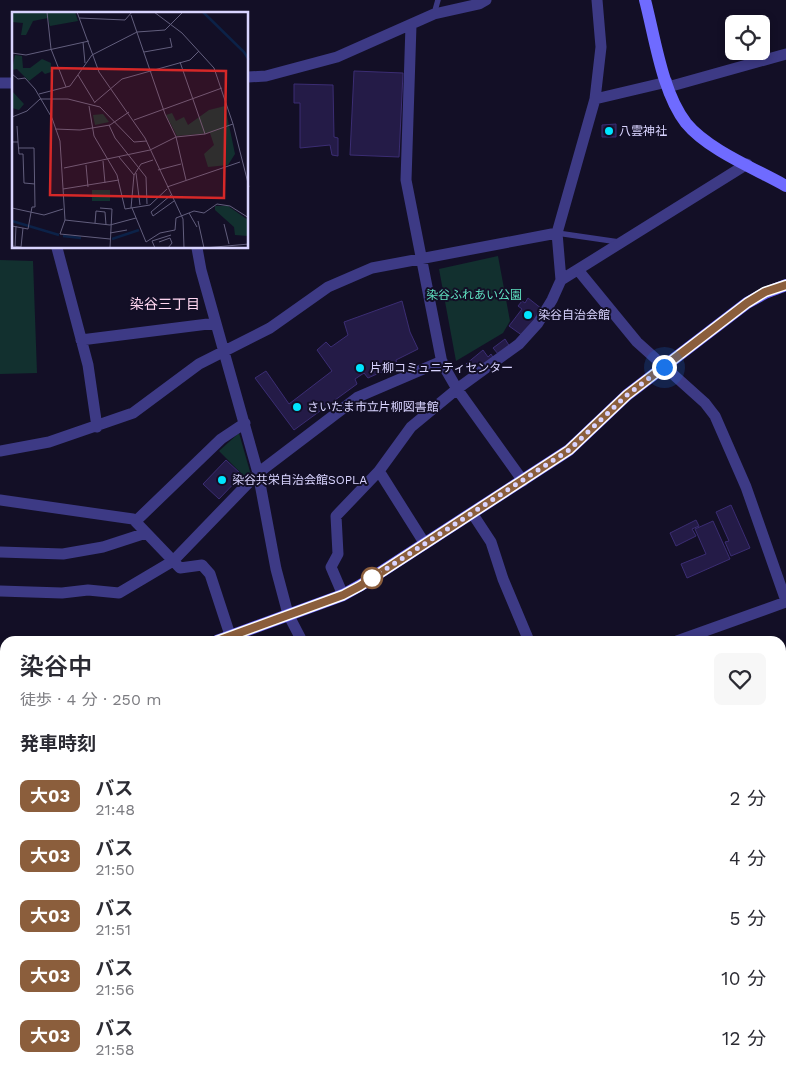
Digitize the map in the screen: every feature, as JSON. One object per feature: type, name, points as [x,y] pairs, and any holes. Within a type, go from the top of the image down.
[{"type":"street","points":[[249,77],[266,76],[337,57],[434,14],[479,4],[486,0]]},
{"type":"street","points":[[343,595],[331,567],[338,554],[336,516],[378,471],[411,427],[457,389],[519,344],[548,308],[561,280],[557,233],[595,99],[602,47],[597,0]]},
{"type":"street","points":[[645,0],[668,85],[678,111],[696,132],[786,186]]},
{"type":"street","points":[[411,25],[406,180],[424,260],[442,361],[457,389],[523,481]]},
{"type":"street","points":[[595,99],[668,85],[786,54]]},
{"type":"street","points":[[561,280],[747,164]]},
{"type":"street","points":[[0,451],[49,442],[133,413],[200,364],[270,328],[328,287],[372,268],[424,260],[557,233]]},
{"type":"street","points":[[57,249],[81,340],[97,427]]},
{"type":"street","points":[[197,249],[258,473],[276,569],[288,614],[299,636]]},
{"type":"street","points":[[578,270],[637,342],[705,403],[724,434],[786,602],[691,636]]},
{"type":"street","points":[[0,500],[133,519],[180,568],[202,565],[210,574],[230,635],[343,595],[425,544],[569,450],[627,395],[747,303],[765,292],[786,285]]},
{"type":"street","points":[[81,340],[216,323]]},
{"type":"street","points":[[0,591],[62,593],[88,590],[119,593],[173,561],[258,473],[358,397],[442,361]]},
{"type":"street","points":[[136,522],[221,439],[245,423]]},
{"type":"street","points":[[378,471],[425,544]]},
{"type":"street","points":[[472,513],[491,542],[503,579],[527,636]]},
{"type":"street","points":[[0,552],[16,551],[63,554],[103,547],[146,533]]},
{"type":"lane","points":[[434,14],[438,0]]},
{"type":"lane","points":[[557,233],[623,242]]},
{"type":"green space","name":"染谷ふれあい公園","points":[[498,256],[510,321],[503,333],[456,361],[439,269]]},
{"type":"green space","points":[[0,260],[33,261],[37,373],[0,374]]},
{"type":"green space","points":[[239,433],[251,475],[247,479],[219,451]]},
{"type":"building","points":[[354,71],[403,73],[399,157],[350,155]]},
{"type":"building","points":[[294,84],[333,85],[334,137],[338,138],[338,156],[332,155],[330,145],[300,148],[300,103],[294,103]]},
{"type":"building","name":"八雲神社","points":[[616,124],[616,137],[602,137],[602,125]]},
{"type":"building","points":[[528,298],[542,309],[523,336],[509,326],[522,309],[518,306],[522,301],[525,303]]},
{"type":"building","name":"片柳コミュニティセンター","points":[[402,301],[410,332],[418,349],[396,360],[397,365],[368,378],[364,373],[355,379],[357,384],[294,430],[255,378],[266,371],[289,404],[332,371],[317,350],[326,342],[331,347],[348,335],[344,322]]},
{"type":"building","points":[[505,339],[510,347],[499,355],[493,348]]},
{"type":"building","points":[[483,350],[488,357],[491,354],[494,359],[473,374],[466,364]]},
{"type":"building","points":[[226,460],[242,475],[219,499],[203,484]]},
{"type":"building","points":[[731,505],[750,548],[731,556],[725,542],[729,541],[716,512]]},
{"type":"building","points":[[696,520],[699,526],[692,529],[696,536],[676,546],[670,533]]},
{"type":"building","points":[[713,521],[730,559],[687,578],[681,564],[706,554],[695,529]]},
{"type":"bus line","name":"大03","points":[[229,636],[343,595],[360,586],[569,450],[627,395],[747,303],[765,292],[786,285]]},
{"type":"place","name":"八雲神社","points":[[609,131]]},
{"type":"place","name":"染谷自治会館","points":[[528,315]]},
{"type":"place","name":"片柳コミュニティセンター","points":[[360,368]]},
{"type":"place","name":"さいたま市立片柳図書館","points":[[297,407]]},
{"type":"place","name":"染谷共栄自治会館SOPLA","points":[[222,480]]},
{"type":"district","name":"染谷三丁目","points":[[165,304]]},
{"type":"route","points":[[372,578],[569,450],[627,395],[664,367]]}]
